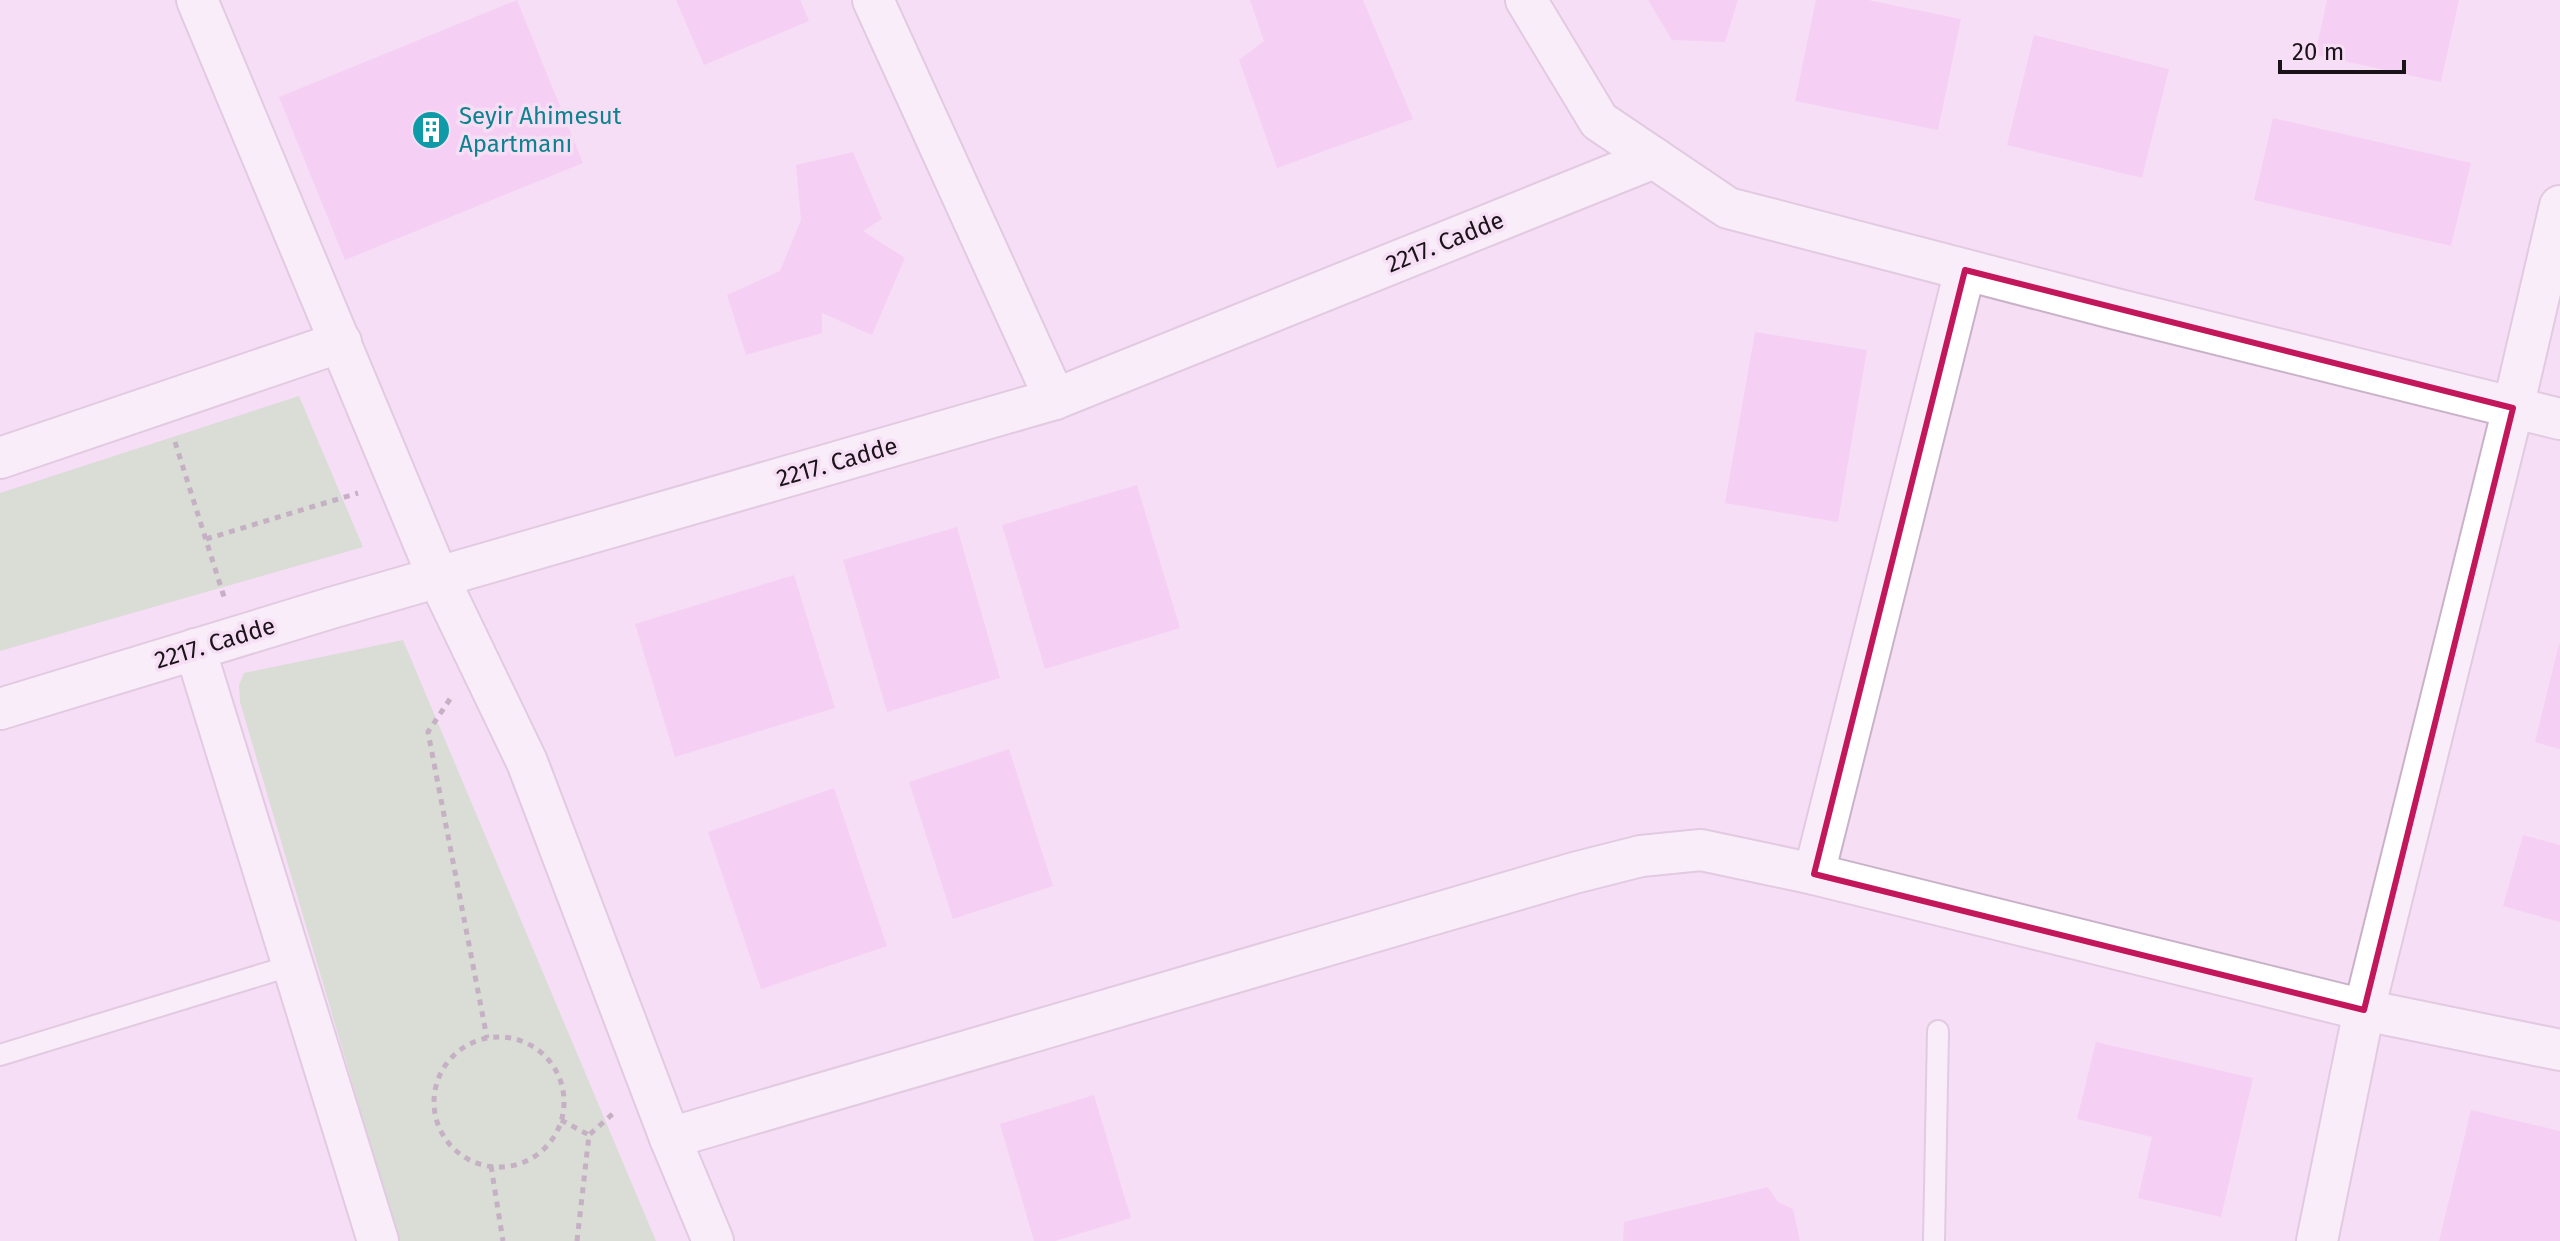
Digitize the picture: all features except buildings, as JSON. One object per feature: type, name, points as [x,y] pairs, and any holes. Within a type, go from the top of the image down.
[{"type":"street","points":[[197,0],[438,577],[527,762],[670,1138],[713,1241]]},
{"type":"street","points":[[873,0],[1055,399]]},
{"type":"street","points":[[1526,0],[1599,121],[1728,208],[2560,419]]},
{"type":"street","name":"2217. Cadde","points":[[0,709],[438,577],[1055,399],[1654,158]]},
{"type":"street","points":[[2317,1241],[2364,1010],[2560,206]]},
{"type":"street","points":[[1814,874],[1965,270]]},
{"type":"street","points":[[0,458],[341,342]]},
{"type":"street","points":[[195,649],[378,1241]]},
{"type":"street","points":[[670,1138],[1574,873],[1641,856],[1701,850],[1814,874],[2364,1010],[2560,1050]]},
{"type":"lane","points":[[0,1055],[293,965]]},
{"type":"lane","points":[[1934,1241],[1938,1031]]},
{"type":"path","points":[[163,403],[236,637]]},
{"type":"path","points":[[206,539],[399,481]]},
{"type":"path","points":[[477,658],[428,732],[487,1038]]},
{"type":"path","points":[[508,1037],[528,1042],[544,1054],[557,1070],[564,1089],[561,1120],[547,1146],[531,1159],[511,1166],[491,1166],[471,1161],[455,1149],[442,1133],[435,1114],[435,1094],[440,1074],[468,1044],[487,1038],[508,1037]]},
{"type":"path","points":[[577,1241],[589,1135],[648,1081]]},
{"type":"path","points":[[561,1120],[589,1135]]},
{"type":"path","points":[[491,1166],[503,1241]]},
{"type":"highlighted area","points":[[1965,270],[2513,408],[2364,1010],[1814,874]]},
{"type":"green space","points":[[299,396],[363,547],[0,651],[0,493]]},
{"type":"green space","points":[[403,640],[656,1241],[399,1241],[240,702],[239,685],[244,673]]},
{"type":"place","name":"Seyir Ahimesut Apartmanı","points":[[431,130]]}]
